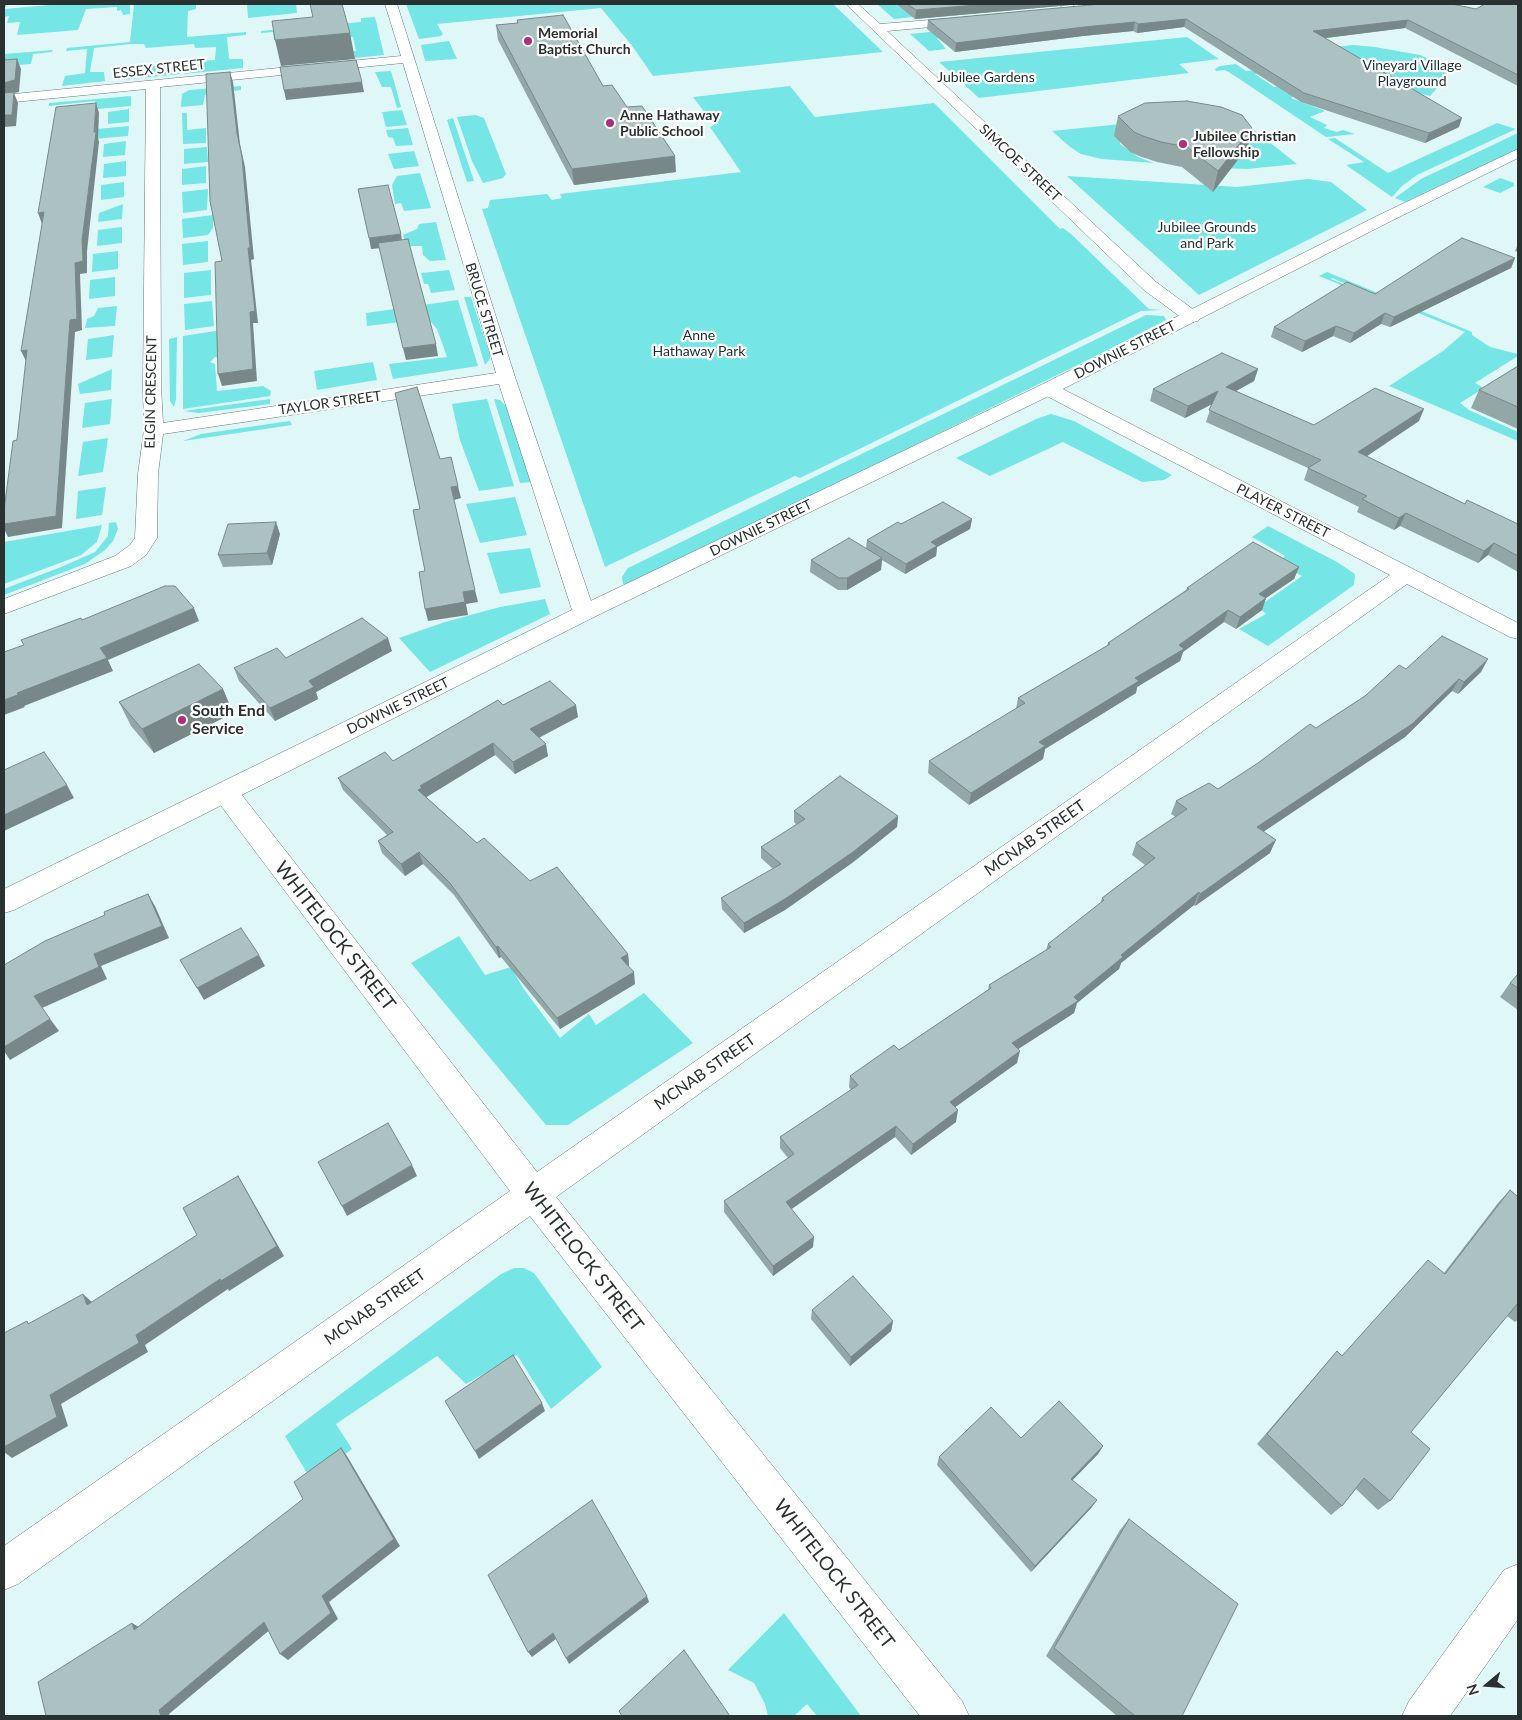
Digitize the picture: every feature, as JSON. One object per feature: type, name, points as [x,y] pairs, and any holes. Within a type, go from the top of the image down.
[{"type":"street","name":"BRUCE STREET","points":[[391,4],[506,377],[584,614]]},
{"type":"street","name":"SIMCOE STREET","points":[[852,4],[1150,286],[1192,317]]},
{"type":"street","points":[[1054,11],[1073,7]]},
{"type":"street","points":[[878,28],[976,19]]},
{"type":"street","name":"ESSEX STREET","points":[[4,99],[407,59]]},
{"type":"street","name":"ELGIN CRESCENT","points":[[4,607],[123,561],[138,550],[146,538],[148,474],[154,430],[152,414],[153,84]]},
{"type":"street","name":"DOWNIE STREET","points":[[4,902],[584,614],[1048,389],[1518,153]]},
{"type":"street","name":"TAYLOR STREET","points":[[154,430],[506,377]]},
{"type":"street","name":"PLAYER STREET","points":[[1048,389],[1518,632]]},
{"type":"street","name":"MCNAB STREET","points":[[4,1570],[1406,574]]},
{"type":"street","name":"WHITELOCK STREET","points":[[225,792],[533,1194],[946,1716]]},
{"type":"street","points":[[1424,1716],[1518,1584]]},
{"type":"green space","points":[[61,4],[130,4],[130,14],[123,15],[121,10],[117,11],[117,7],[86,9],[78,30],[17,35],[20,22],[7,23],[9,16],[4,17],[4,9]]},
{"type":"green space","points":[[134,4],[196,4],[196,9],[188,11],[187,37],[246,32],[246,35],[227,37],[229,59],[243,59],[243,68],[184,74],[183,62],[215,60],[216,47],[195,48],[194,44],[146,48],[144,44],[131,44],[94,48],[90,72],[104,72],[105,81],[62,86],[65,76],[85,73],[87,49],[66,51],[67,48],[130,42]]},
{"type":"green space","points":[[247,4],[296,4],[297,13],[248,18]]},
{"type":"green space","points":[[406,4],[833,4],[883,52],[653,76],[633,47],[601,8],[437,24],[443,34],[441,36],[419,39]]},
{"type":"green space","points":[[877,4],[895,4],[907,12],[943,14],[894,19]]},
{"type":"green space","points":[[375,17],[384,55],[322,61],[321,54],[356,51],[353,37],[329,38],[324,36],[274,40],[273,32],[261,33],[261,31],[361,22],[361,18]]},
{"type":"green space","points":[[970,28],[977,33],[937,38],[946,49],[929,51],[910,34]]},
{"type":"green space","name":"Jubilee Gardens","points":[[1187,37],[1219,59],[1179,64],[1189,73],[979,98],[939,62]]},
{"type":"green space","points":[[449,41],[457,59],[425,61],[421,45]]},
{"type":"green space","name":"Vineyard Village Playground","points":[[1353,45],[1420,55],[1445,69],[1447,77],[1430,96],[1399,88],[1335,47]]},
{"type":"green space","points":[[53,50],[52,52],[33,54],[31,64],[4,66],[4,54]]},
{"type":"green space","points":[[180,63],[180,74],[122,80],[124,71],[128,69]]},
{"type":"green space","points":[[1236,64],[1246,71],[1257,70],[1260,72],[1255,74],[1274,87],[1321,81],[1328,85],[1291,98],[1325,111],[1310,117],[1327,125],[1324,128],[1337,132],[1343,130],[1355,134],[1326,137],[1235,76],[1225,70],[1216,71],[1215,69],[1220,66]]},
{"type":"green space","points":[[391,71],[401,107],[397,108],[391,87],[382,87],[375,72]]},
{"type":"green space","points":[[241,86],[241,90],[205,95],[203,105],[181,107],[182,94],[189,90]]},
{"type":"green space","name":"Anne Hathaway Park","points":[[790,86],[815,117],[934,103],[1060,229],[1063,228],[1071,234],[1149,309],[1161,310],[1141,311],[800,478],[795,476],[605,567],[482,209],[488,208],[490,200],[547,194],[552,200],[562,198],[560,194],[741,172],[710,127],[714,125],[693,97]]},
{"type":"green space","points":[[131,96],[131,106],[97,109],[95,101],[49,106],[49,103]]},
{"type":"green space","points":[[129,109],[129,122],[108,124],[108,112]]},
{"type":"green space","points":[[402,110],[407,125],[386,127],[382,112]]},
{"type":"green space","points":[[182,113],[187,113],[187,130],[206,128],[206,143],[183,144]]},
{"type":"green space","points":[[475,115],[484,118],[506,174],[503,178],[483,183],[472,161],[457,117]]},
{"type":"green space","points":[[453,118],[474,181],[467,182],[447,120]]},
{"type":"green space","points":[[1131,123],[1121,135],[1120,144],[1138,157],[1154,163],[1102,159],[1081,154],[1052,131]]},
{"type":"green space","points":[[1497,123],[1516,129],[1417,175],[1402,186],[1392,197],[1346,165],[1364,162],[1328,139],[1335,138],[1388,173]]},
{"type":"green space","points":[[129,126],[128,136],[94,139],[96,129]]},
{"type":"green space","points":[[1249,126],[1297,164],[1247,169],[1216,168],[1235,161],[1243,155]]},
{"type":"green space","points":[[408,128],[413,145],[396,146],[393,138],[388,137],[386,130]]},
{"type":"green space","points":[[1518,133],[1518,149],[1405,202],[1395,198],[1421,179]]},
{"type":"green space","points":[[126,141],[125,155],[103,157],[104,144]]},
{"type":"green space","points":[[207,147],[208,162],[184,164],[184,149]]},
{"type":"green space","points":[[414,151],[419,166],[394,169],[388,154]]},
{"type":"green space","points":[[126,161],[126,176],[103,178],[104,164]]},
{"type":"green space","points":[[206,166],[206,183],[182,185],[182,169]]},
{"type":"green space","points":[[420,173],[431,208],[404,211],[401,203],[395,204],[392,185],[397,176]]},
{"type":"green space","name":"Jubilee Grounds and Park","points":[[1067,176],[1237,187],[1308,179],[1331,182],[1367,210],[1199,295]]},
{"type":"green space","points":[[1500,178],[1514,183],[1514,186],[1500,193],[1483,187]]},
{"type":"green space","points":[[124,182],[124,197],[101,200],[101,185]]},
{"type":"green space","points":[[208,189],[207,210],[183,213],[182,192]]},
{"type":"green space","points":[[123,204],[122,219],[98,222],[99,213]]},
{"type":"green space","points":[[213,215],[213,228],[208,235],[183,238],[182,219]]},
{"type":"green space","points":[[436,222],[446,260],[430,261],[423,255],[422,246],[406,246],[403,235],[417,229],[419,224]]},
{"type":"green space","points":[[122,227],[122,243],[97,246],[98,230]]},
{"type":"green space","points":[[208,241],[208,262],[183,265],[182,244]]},
{"type":"green space","points":[[118,251],[118,269],[92,272],[93,254]]},
{"type":"green space","points":[[211,270],[211,295],[184,298],[184,273]]},
{"type":"green space","points":[[449,270],[455,290],[431,293],[428,284],[424,284],[421,273]]},
{"type":"green space","points":[[1327,272],[1472,332],[1472,335],[1490,347],[1518,354],[1518,356],[1475,383],[1484,388],[1460,403],[1469,410],[1518,432],[1518,441],[1389,386],[1443,351],[1465,332],[1332,278],[1359,291],[1319,276]]},
{"type":"green space","points":[[115,277],[115,296],[89,299],[90,280]]},
{"type":"green space","points":[[464,297],[471,297],[490,355],[490,359],[485,365]]},
{"type":"green space","points":[[458,300],[478,366],[393,379],[389,364],[447,357],[437,329],[431,322],[401,322],[367,326],[366,313]]},
{"type":"green space","points":[[212,301],[214,326],[185,330],[184,304]]},
{"type":"green space","points":[[117,306],[115,326],[85,328],[87,319],[94,316],[98,308]]},
{"type":"green space","points":[[1146,315],[1164,316],[1166,320],[629,585],[623,584],[622,577],[628,568]]},
{"type":"green space","points":[[228,329],[223,359],[215,357],[210,362],[215,364],[217,391],[263,386],[271,391],[270,396],[183,409],[183,336]]},
{"type":"green space","points":[[114,335],[112,357],[86,360],[88,339]]},
{"type":"green space","points":[[177,337],[176,399],[174,407],[170,401],[169,339]]},
{"type":"green space","points":[[373,362],[377,380],[317,390],[314,371]]},
{"type":"green space","points":[[112,369],[111,390],[80,394],[78,384]]},
{"type":"green space","points":[[112,399],[110,424],[82,428],[85,403]]},
{"type":"green space","points":[[270,399],[270,404],[199,413],[184,411]]},
{"type":"green space","points":[[487,399],[514,486],[479,491],[460,440],[452,404]]},
{"type":"green space","points":[[494,399],[500,400],[506,406],[531,482],[520,483]]},
{"type":"green space","points":[[1051,414],[1074,421],[1172,475],[1164,480],[1142,482],[1063,442],[990,476],[956,458],[1036,419]]},
{"type":"green space","points":[[290,421],[292,425],[183,441],[201,434]]},
{"type":"green space","points":[[108,438],[103,472],[78,476],[83,442]]},
{"type":"green space","points":[[106,487],[102,515],[76,519],[78,491]]},
{"type":"green space","points":[[515,497],[527,535],[480,543],[466,504]]},
{"type":"green space","points":[[116,522],[118,529],[113,541],[105,550],[85,564],[4,595],[4,589],[95,552],[108,536],[109,523]]},
{"type":"green space","points":[[102,525],[97,542],[81,555],[4,584],[4,542]]},
{"type":"green space","points":[[1268,526],[1337,562],[1355,574],[1354,585],[1268,646],[1239,629],[1266,614],[1258,607],[1302,576],[1279,563],[1285,556],[1252,537]]},
{"type":"green space","points":[[530,548],[541,587],[500,594],[487,553]]},
{"type":"green space","points":[[545,599],[550,614],[430,672],[399,638],[445,622],[500,607]]},
{"type":"green space","points":[[459,936],[485,975],[511,967],[523,988],[560,1038],[589,1014],[596,1025],[644,993],[693,1043],[568,1125],[546,1125],[411,963]]},
{"type":"green space","points":[[514,1268],[524,1268],[534,1273],[602,1367],[551,1409],[517,1355],[466,1384],[437,1356],[336,1424],[352,1449],[311,1480],[285,1436],[501,1274]]},
{"type":"green space","points":[[784,1613],[861,1716],[817,1716],[807,1704],[794,1716],[768,1716],[765,1704],[754,1683],[728,1670]]},
{"type":"building","points":[[310,4],[342,4],[350,33],[275,40],[272,21],[313,17]]},
{"type":"building","points":[[907,4],[989,4],[916,10]]},
{"type":"building","points":[[1101,4],[1452,4],[1476,9],[1485,4],[1518,4],[1518,75],[1408,20],[1313,31],[1462,118],[1429,133],[1304,93],[1186,19],[1084,27],[956,43],[928,20]]},
{"type":"building","points":[[563,15],[603,86],[612,85],[627,107],[642,106],[675,156],[572,169],[496,25],[518,23],[517,20]]},
{"type":"building","points":[[17,59],[15,80],[4,83],[4,60]]},
{"type":"building","points":[[356,60],[362,82],[284,90],[280,67]]},
{"type":"building","points":[[230,72],[237,133],[242,157],[250,248],[248,248],[255,311],[250,312],[253,369],[218,374],[215,262],[222,261],[210,201],[206,74]]},
{"type":"building","points":[[14,92],[12,115],[4,115],[4,93]]},
{"type":"building","points":[[1187,101],[1221,107],[1242,115],[1252,128],[1218,171],[1187,147],[1161,142],[1134,132],[1118,116],[1145,103]]},
{"type":"building","points":[[96,103],[94,132],[96,132],[82,240],[83,261],[75,263],[77,319],[70,320],[56,516],[4,524],[4,510],[13,441],[17,440],[27,350],[21,351],[44,212],[38,213],[56,107]]},
{"type":"building","points":[[388,185],[401,234],[369,238],[358,189]]},
{"type":"building","points":[[1462,238],[1515,258],[1394,317],[1385,313],[1354,333],[1336,326],[1305,341],[1274,327],[1347,282],[1375,294]]},
{"type":"building","points":[[408,239],[436,344],[403,348],[378,243]]},
{"type":"building","points":[[1222,353],[1258,369],[1226,387],[1314,425],[1375,388],[1424,409],[1358,452],[1465,504],[1467,500],[1518,524],[1518,556],[1494,543],[1484,551],[1406,513],[1399,518],[1362,499],[1367,496],[1308,468],[1321,460],[1209,410],[1218,391],[1188,406],[1153,389]]},
{"type":"building","points":[[1518,366],[1518,407],[1479,390]]},
{"type":"building","points":[[417,387],[440,459],[451,457],[458,486],[451,487],[475,590],[463,592],[465,602],[425,609],[419,572],[425,571],[413,510],[420,509],[395,393]]},
{"type":"building","points":[[943,502],[972,519],[931,542],[937,546],[906,564],[867,540],[898,522],[901,524]]},
{"type":"building","points":[[276,522],[267,553],[218,555],[228,524]]},
{"type":"building","points":[[849,538],[882,558],[847,578],[839,578],[811,560]]},
{"type":"building","points":[[1253,542],[1299,567],[1259,594],[1266,598],[1240,617],[1228,610],[1179,645],[1184,649],[1135,678],[1139,681],[1039,742],[1045,746],[971,793],[929,761],[1025,703],[1018,698],[1110,644],[1108,643],[1189,589],[1187,588]]},
{"type":"building","points":[[165,586],[175,586],[194,608],[100,648],[107,658],[17,693],[18,695],[4,700],[4,652],[24,645],[21,640],[81,618],[82,620]]},
{"type":"building","points":[[362,618],[388,638],[309,681],[314,687],[270,708],[234,668],[277,648],[286,658]]},
{"type":"building","points":[[1442,636],[1488,659],[1464,682],[1459,679],[1412,724],[1257,827],[1276,840],[1200,894],[1199,892],[1121,955],[1123,957],[1074,997],[1078,1001],[1012,1043],[1020,1051],[950,1102],[958,1110],[913,1144],[896,1126],[786,1202],[814,1237],[773,1266],[724,1201],[794,1154],[780,1137],[858,1085],[850,1076],[894,1045],[899,1050],[991,988],[989,985],[1051,947],[1048,944],[1104,900],[1102,898],[1155,858],[1136,843],[1187,809],[1176,801],[1209,783],[1218,789],[1258,763],[1310,724],[1316,728],[1365,696],[1399,665],[1406,669]]},
{"type":"building","points":[[199,664],[223,689],[142,729],[119,702]]},
{"type":"building","points":[[550,681],[576,705],[530,729],[546,744],[513,762],[493,743],[420,786],[422,788],[418,790],[477,843],[484,838],[530,881],[557,867],[628,954],[621,958],[634,972],[557,1018],[498,946],[496,947],[450,883],[419,852],[401,864],[378,841],[393,832],[338,778],[385,752],[393,761],[498,700],[503,705]]},
{"type":"building","points":[[44,752],[67,785],[4,815],[4,770]]},
{"type":"building","points":[[840,776],[898,816],[853,852],[785,899],[744,923],[721,898],[781,864],[761,847],[805,819],[794,811]]},
{"type":"building","points":[[148,894],[162,926],[94,954],[99,967],[34,996],[50,1019],[4,1047],[4,965],[45,941],[105,915],[104,912]]},
{"type":"building","points":[[241,928],[259,955],[197,988],[180,960]]},
{"type":"building","points":[[1518,974],[1518,988],[1510,983]]},
{"type":"building","points":[[388,1123],[412,1165],[342,1206],[318,1162]]},
{"type":"building","points":[[238,1176],[277,1246],[221,1281],[220,1279],[136,1335],[139,1343],[50,1395],[57,1417],[4,1447],[4,1333],[27,1321],[28,1324],[83,1294],[87,1305],[197,1235],[183,1208]]},
{"type":"building","points":[[1510,1190],[1518,1197],[1518,1303],[1411,1432],[1430,1449],[1390,1501],[1364,1478],[1342,1506],[1267,1434],[1337,1351],[1342,1356],[1428,1260],[1445,1274]]},
{"type":"building","points":[[853,1276],[893,1321],[851,1357],[812,1310]]},
{"type":"building","points":[[513,1355],[542,1403],[475,1451],[445,1401]]},
{"type":"building","points":[[1059,1401],[1103,1446],[1071,1479],[1097,1500],[1035,1566],[939,1457],[991,1407],[1021,1438]]},
{"type":"building","points":[[341,1448],[394,1539],[322,1596],[331,1613],[280,1654],[264,1622],[159,1710],[161,1716],[46,1716],[38,1682],[132,1623],[134,1630],[303,1499],[294,1482]]},
{"type":"building","points":[[592,1500],[647,1596],[566,1658],[553,1633],[528,1652],[488,1575]]},
{"type":"building","points":[[1129,1519],[1238,1604],[1182,1716],[1135,1716],[1054,1648]]},
{"type":"building","points":[[684,1650],[730,1716],[622,1716],[619,1711]]},
{"type":"place","name":"Memorial Baptist Church","points":[[528,41]]},
{"type":"place","name":"Anne Hathaway Public School","points":[[610,123]]},
{"type":"place","name":"Jubilee Christian Fellowship","points":[[1183,144]]},
{"type":"place","name":"South End Service","points":[[182,720]]}]
